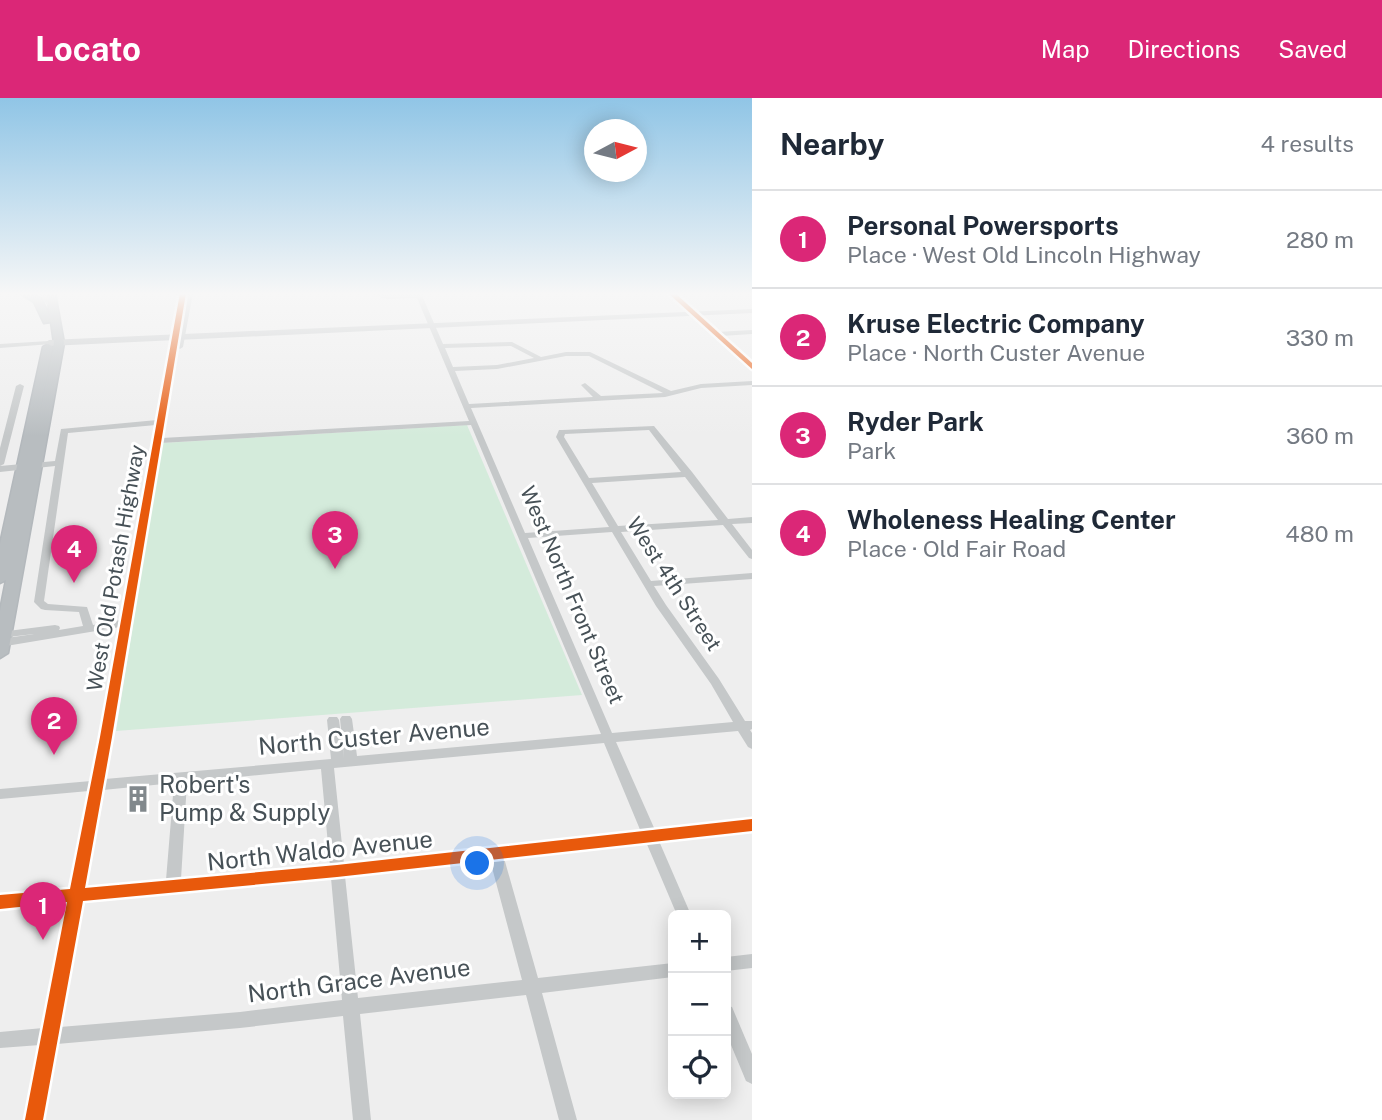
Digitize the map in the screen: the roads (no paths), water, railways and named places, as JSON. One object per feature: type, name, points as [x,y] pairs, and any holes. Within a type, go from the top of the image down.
[{"type":"highway","points":[[1,642],[36,465],[55,341]]},
{"type":"highway","points":[[0,578],[22,467],[54,345]]},
{"type":"main road","points":[[54,345],[142,341]]},
{"type":"street","name":"West Old Potash Highway","points":[[34,1120],[78,896],[177,341]]},
{"type":"street","name":"West North Front Street","points":[[438,341],[682,910]]},
{"type":"street","points":[[723,341],[752,367]]},
{"type":"street","points":[[440,346],[512,344],[541,359]]},
{"type":"street","points":[[0,347],[54,345]]},
{"type":"street","points":[[450,369],[496,367],[585,350],[671,394]]},
{"type":"street","points":[[740,356],[752,356]]},
{"type":"street","points":[[466,406],[671,394],[701,386],[752,383]]},
{"type":"street","points":[[585,385],[599,399]]},
{"type":"street","points":[[20,386],[0,466],[60,463]]},
{"type":"street","points":[[533,393],[534,403]]},
{"type":"street","points":[[89,628],[83,609],[74,606],[45,607],[39,602],[64,430],[162,422]]},
{"type":"street","points":[[158,441],[473,423]]},
{"type":"street","name":"West 4th Street","points":[[689,474],[651,428],[562,432],[560,437],[647,584],[747,726],[752,744]]},
{"type":"street","points":[[587,481],[689,474],[752,556]]},
{"type":"street","points":[[521,536],[752,520]]},
{"type":"street","points":[[647,584],[752,576]]},
{"type":"street","points":[[1,642],[126,623]]},
{"type":"street","points":[[340,719],[337,871],[362,1120]]},
{"type":"street","name":"North Custer Avenue","points":[[0,794],[747,726]]},
{"type":"street","points":[[173,887],[181,777]]},
{"type":"street","name":"North Waldo Avenue","points":[[0,902],[337,871],[752,825]]},
{"type":"street","points":[[496,854],[568,1120]]},
{"type":"street","points":[[731,963],[752,961]]},
{"type":"street","name":"North Grace Avenue","points":[[0,1040],[50,1038],[351,1007],[668,971]]},
{"type":"street","points":[[731,1025],[752,1075]]},
{"type":"place","name":"Ryder Park","points":[[335,569]]},
{"type":"place","name":"Wholeness Healing Center","points":[[74,583]]},
{"type":"place","name":"Kruse Electric Company","points":[[54,755]]},
{"type":"place","name":"Robert's Pump & Supply","points":[[138,799]]},
{"type":"place","name":"Personal Powersports","points":[[43,940]]}]
